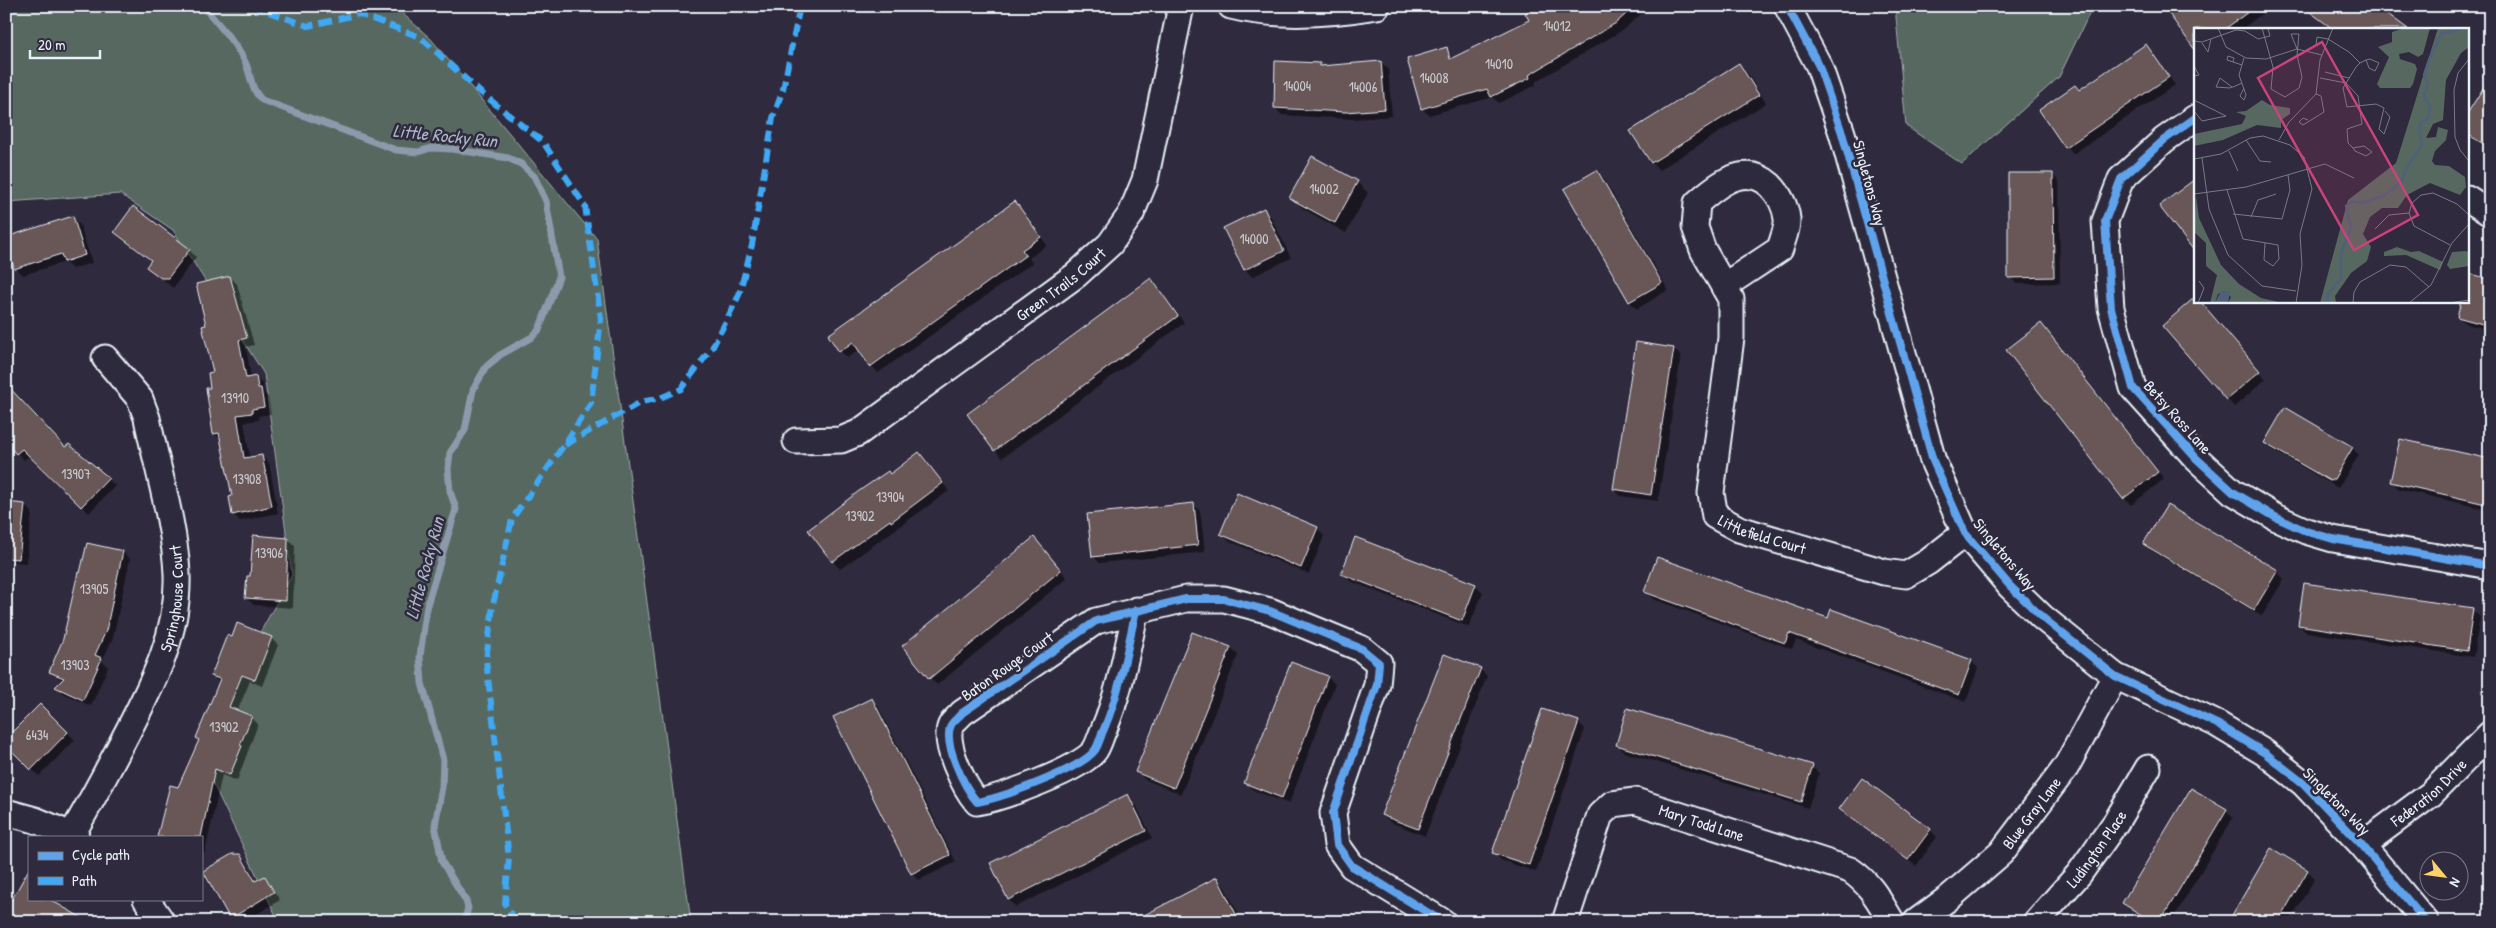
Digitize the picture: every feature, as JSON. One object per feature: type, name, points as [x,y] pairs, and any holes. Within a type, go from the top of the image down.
[{"type":"street","name":"Green Trails Court","points":[[796,441],[841,440],[858,433],[1076,275],[1110,244],[1131,214],[1145,180],[1181,6]]},
{"type":"street","points":[[1231,6],[1251,11],[1310,13],[1339,12],[1377,6]]},
{"type":"street","name":"Singletons Way","points":[[1787,6],[1819,66],[1842,133],[1933,461],[1965,533],[2010,586],[2042,617],[2116,676],[2217,724],[2265,753],[2318,797],[2362,845],[2426,922]]},
{"type":"street","name":"Betsy Ross Lane","points":[[2194,119],[2164,140],[2121,179],[2105,221],[2110,308],[2133,388],[2208,470],[2233,492],[2275,517],[2306,531],[2333,539],[2490,566]]},
{"type":"street","points":[[2468,199],[2490,213]]},
{"type":"street","name":"Littlefield Court","points":[[1724,286],[1731,298],[1731,338],[1711,493],[1715,516],[1739,529],[1884,572],[1906,575],[1928,562],[1965,533]]},
{"type":"street","name":"Springhouse Court","points":[[74,836],[158,673],[171,637],[176,599],[177,574],[173,545],[147,418],[140,399],[105,358]]},
{"type":"street","name":"Baton Rouge Court","points":[[1136,610],[1121,677],[1095,751],[1071,768],[994,799],[977,802],[968,792],[948,742],[951,726],[962,713],[1096,621],[1136,610],[1186,599],[1224,599],[1311,626],[1362,648],[1379,663],[1377,685],[1333,813],[1337,845],[1352,866],[1443,922]]},
{"type":"street","name":"Blue Gray Lane","points":[[1916,922],[1950,897],[2001,853],[2066,767],[2116,676]]},
{"type":"street","name":"Federation Drive","points":[[2362,845],[2431,794],[2490,734]]},
{"type":"street","name":"Ludington Place","points":[[2036,922],[2079,874],[2116,822],[2148,768]]},
{"type":"street","name":"Mary Todd Lane","points":[[1565,922],[1600,815],[1612,804],[1635,801],[1850,870],[1865,880],[1892,922]]},
{"type":"street","points":[[6,812],[35,820],[74,836]]},
{"type":"street","points":[[147,900],[162,922]]},
{"type":"green space","points":[[6,6],[394,6],[431,39],[597,239],[691,922],[279,922],[196,748],[292,575],[264,374],[173,230],[120,194],[6,202]]},
{"type":"green space","points":[[1895,6],[2093,6],[2059,77],[1962,164],[1906,126]]},
{"type":"building","points":[[1537,6],[1635,6],[1616,23],[1529,75],[1530,78],[1491,97],[1487,89],[1421,109],[1407,59],[1447,47],[1450,59],[1529,20],[1525,13]]},
{"type":"building","points":[[2179,6],[2256,6],[2226,28],[2194,28],[2194,49],[2169,14]]},
{"type":"building","points":[[2302,6],[2377,6],[2407,28],[2332,28]]},
{"type":"building","points":[[2146,44],[2169,77],[2065,148],[2039,110],[2075,85],[2079,90]]},
{"type":"building","points":[[1275,61],[1320,63],[1320,66],[1381,61],[1385,109],[1345,112],[1274,108]]},
{"type":"building","points":[[1739,63],[1759,95],[1651,163],[1630,131]]},
{"type":"building","points":[[2490,77],[2490,148],[2468,135],[2468,112]]},
{"type":"building","points":[[1312,156],[1358,181],[1335,223],[1289,198]]},
{"type":"building","points":[[1597,170],[1662,283],[1629,302],[1564,189]]},
{"type":"building","points":[[2008,173],[2053,173],[2054,277],[2008,278]]},
{"type":"building","points":[[2194,180],[2194,251],[2159,206]]},
{"type":"building","points":[[1015,201],[1041,237],[1022,250],[1026,255],[870,367],[853,342],[839,352],[828,335]]},
{"type":"building","points":[[133,206],[190,249],[168,278],[161,278],[146,267],[151,260],[114,232]]},
{"type":"building","points":[[1264,208],[1284,251],[1244,270],[1223,228]]},
{"type":"building","points":[[73,216],[85,255],[64,262],[61,254],[14,269],[6,237]]},
{"type":"building","points":[[2468,273],[2490,279],[2490,326],[2457,317],[2461,302],[2468,302]]},
{"type":"building","points":[[230,276],[247,338],[239,340],[246,378],[256,376],[258,388],[261,388],[264,407],[252,409],[252,413],[237,415],[244,458],[262,455],[272,506],[232,515],[229,497],[232,496],[219,433],[213,434],[206,388],[210,388],[208,373],[213,372],[202,326],[206,325],[196,284]]},
{"type":"building","points":[[1151,278],[1178,316],[994,451],[967,414]]},
{"type":"building","points":[[2194,298],[2194,302],[2201,302],[2260,371],[2226,400],[2162,326]]},
{"type":"building","points":[[2041,323],[2158,472],[2123,499],[2006,350]]},
{"type":"building","points":[[1636,342],[1674,348],[1651,495],[1613,489]]},
{"type":"building","points":[[6,384],[65,447],[69,444],[109,478],[81,507],[22,449],[16,454],[6,443]]},
{"type":"building","points":[[2285,407],[2353,447],[2334,479],[2330,481],[2264,443]]},
{"type":"building","points":[[2400,439],[2490,459],[2490,505],[2390,482]]},
{"type":"building","points":[[919,452],[943,483],[891,522],[890,520],[832,562],[808,530],[859,491],[888,471],[890,474]]},
{"type":"building","points":[[1237,493],[1318,527],[1301,568],[1220,534]]},
{"type":"building","points":[[6,502],[25,504],[19,559],[6,558]]},
{"type":"building","points":[[1194,503],[1198,545],[1092,557],[1087,514]]},
{"type":"building","points":[[2167,505],[2278,570],[2254,610],[2143,544]]},
{"type":"building","points":[[253,535],[288,538],[286,601],[245,598],[247,576],[250,576]]},
{"type":"building","points":[[1034,537],[1061,570],[929,679],[902,646]]},
{"type":"building","points":[[1355,537],[1476,584],[1462,621],[1341,574]]},
{"type":"building","points":[[87,543],[123,551],[106,631],[95,655],[102,658],[83,700],[55,687],[64,678],[49,672],[63,639],[78,572],[80,573]]},
{"type":"building","points":[[1657,557],[1828,618],[1831,609],[1972,660],[1959,695],[1789,633],[1785,643],[1644,592]]},
{"type":"building","points":[[2304,583],[2473,608],[2467,651],[2298,625]]},
{"type":"building","points":[[237,623],[272,637],[255,680],[242,675],[229,707],[252,716],[240,745],[242,746],[230,775],[215,769],[201,836],[157,836],[170,785],[178,787],[199,740],[196,738],[220,679],[211,676],[227,635],[232,637]]},
{"type":"building","points":[[1192,632],[1231,647],[1174,788],[1135,772]]},
{"type":"building","points":[[1444,654],[1481,668],[1418,829],[1381,815]]},
{"type":"building","points":[[1291,662],[1328,676],[1282,798],[1244,783]]},
{"type":"building","points":[[872,698],[950,855],[911,874],[833,717]]},
{"type":"building","points":[[40,704],[68,732],[31,770],[6,745],[6,738]]},
{"type":"building","points":[[1627,708],[1813,765],[1801,802],[1616,745]]},
{"type":"building","points":[[1542,709],[1579,721],[1529,865],[1492,853]]},
{"type":"building","points":[[1862,778],[1931,829],[1908,860],[1839,809]]},
{"type":"building","points":[[2191,788],[2227,809],[2160,922],[2153,922],[2122,903]]},
{"type":"building","points":[[1128,794],[1146,831],[1008,900],[990,863]]},
{"type":"building","points":[[2271,848],[2308,870],[2278,922],[2228,922]]},
{"type":"building","points":[[232,854],[240,854],[255,881],[265,876],[274,892],[230,919],[203,871]]},
{"type":"building","points":[[28,871],[28,900],[51,900],[89,922],[14,922],[6,917],[6,910]]},
{"type":"building","points":[[1217,877],[1240,922],[1131,922]]},
{"type":"waterway","name":"Little Rocky Run","points":[[203,6],[237,48],[247,67],[255,91],[262,100],[396,150],[418,152],[431,148],[452,149],[508,158],[521,164],[534,176],[546,201],[559,277],[539,330],[532,337],[500,355],[486,367],[473,390],[465,430],[450,453],[448,469],[450,491],[456,509],[427,605],[420,656],[422,683],[443,760],[442,787],[435,825],[442,862],[466,901],[468,908],[464,922]]},
{"type":"marked path","points":[[252,6],[308,26],[359,14],[420,37],[479,91],[543,142],[585,206],[601,319],[591,403],[512,519],[493,605],[486,660],[509,858],[505,904],[516,922]]},
{"type":"marked path","points":[[565,445],[641,402],[660,398],[681,389],[712,348],[739,295],[752,245],[773,118],[783,89],[800,6]]},
{"type":"cycle path","points":[[1787,6],[1819,66],[1842,133],[1933,461],[1965,533],[2010,586],[2042,617],[2115,676],[2217,724],[2265,753],[2303,783],[2362,845],[2426,922]]},
{"type":"cycle path","points":[[2194,119],[2164,140],[2121,179],[2105,221],[2111,308],[2133,388],[2196,458],[2233,492],[2275,517],[2306,531],[2333,539],[2490,566]]},
{"type":"cycle path","points":[[1136,610],[1133,625],[1129,640],[1123,670],[1110,715],[1095,750],[1087,758],[1074,766],[1040,782],[977,802],[961,776],[952,754],[950,743],[949,733],[951,725],[962,713],[1096,621],[1186,599],[1224,599],[1270,611],[1362,649],[1379,663],[1377,685],[1333,813],[1337,845],[1352,866],[1443,922]]}]
